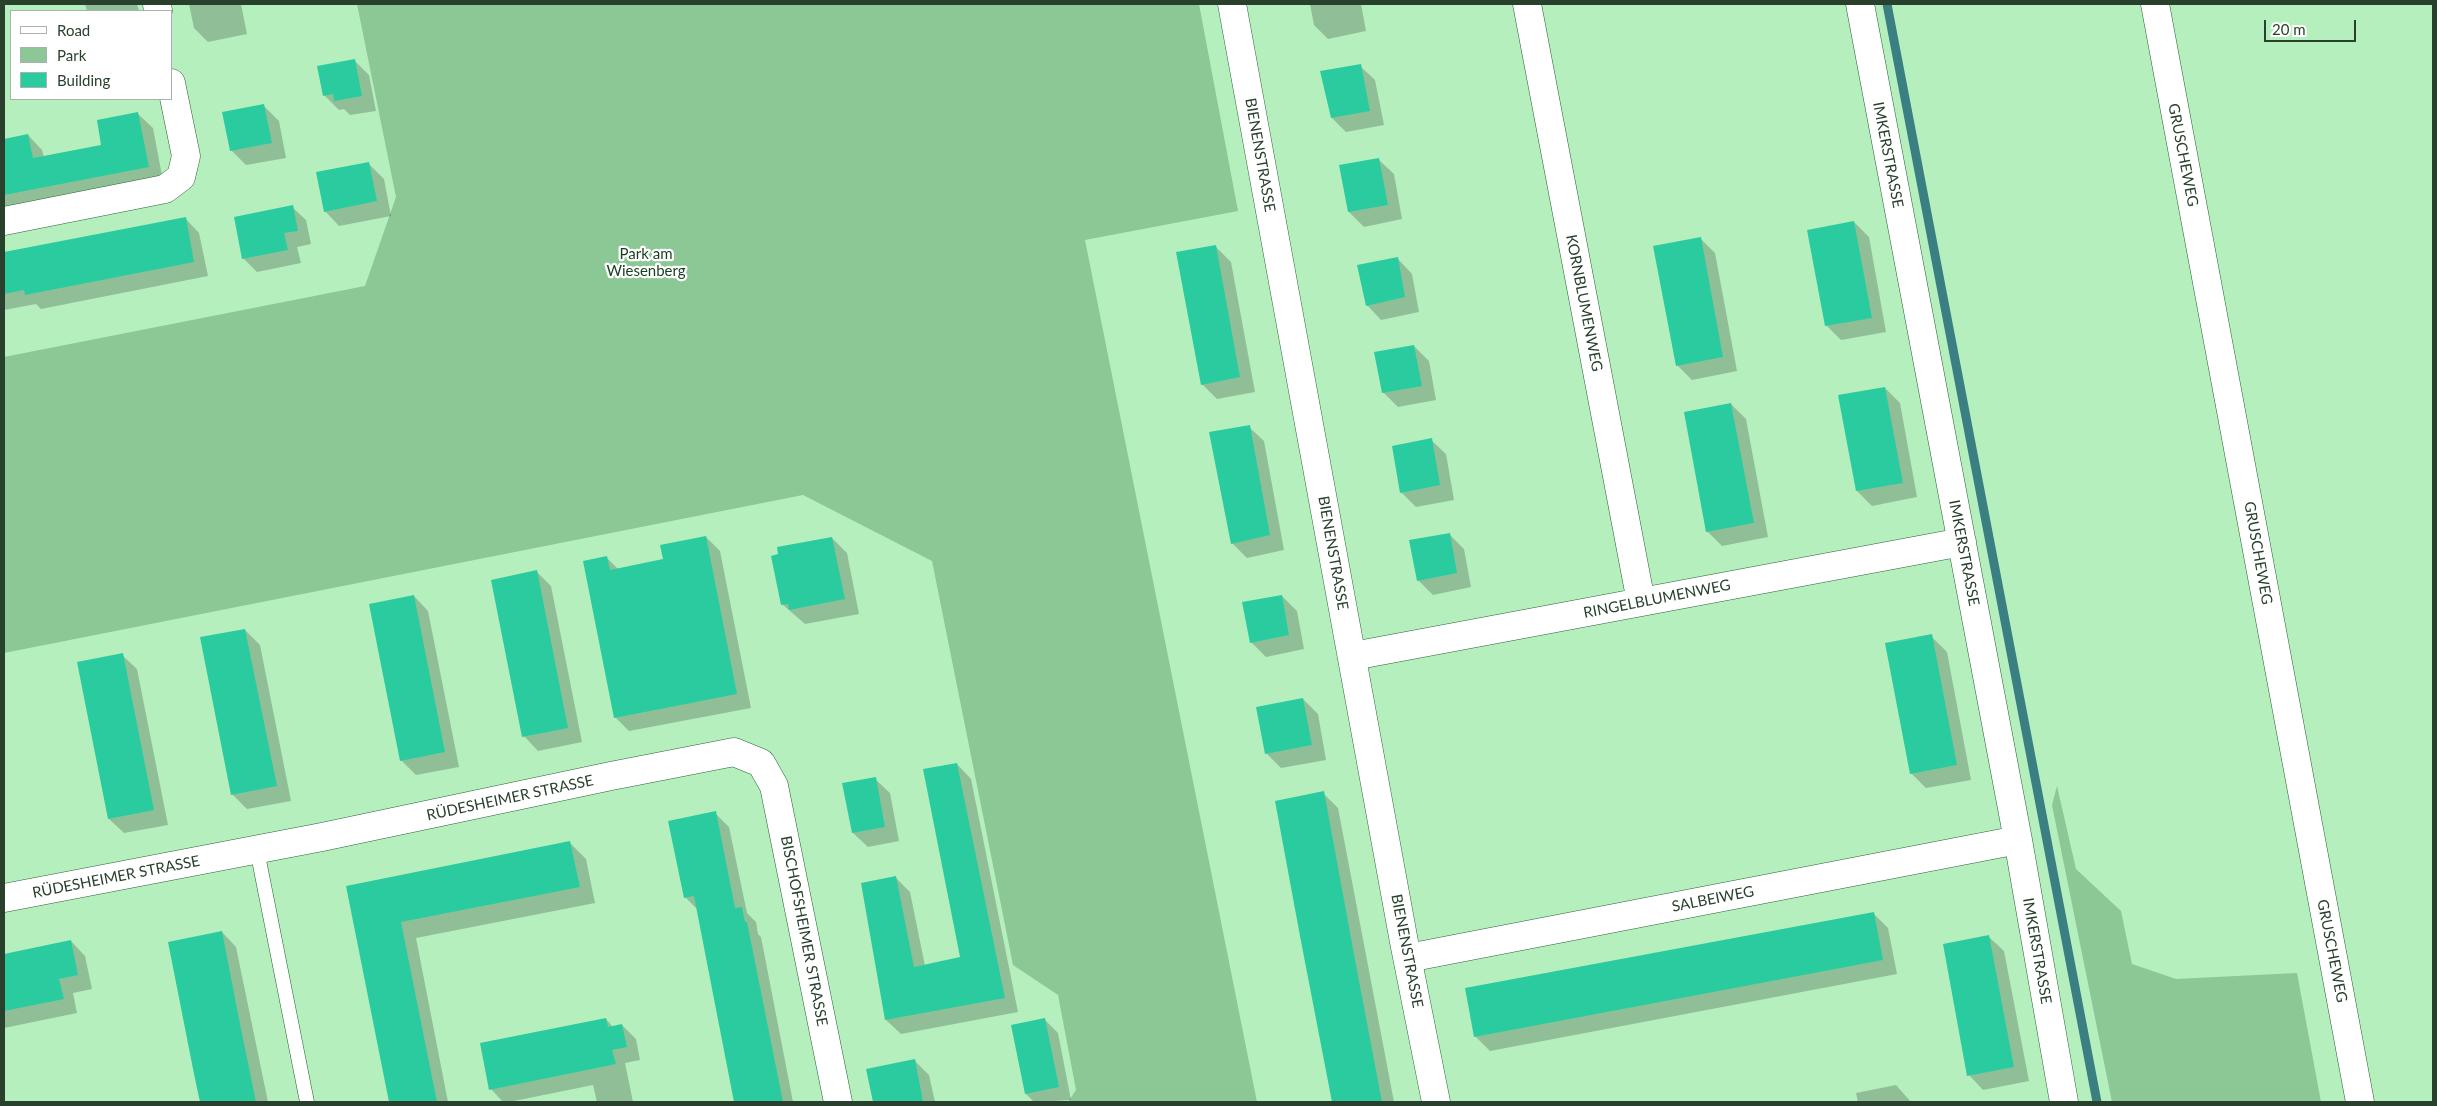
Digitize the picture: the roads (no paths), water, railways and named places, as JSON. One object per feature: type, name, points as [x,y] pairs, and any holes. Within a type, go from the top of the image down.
[{"type":"street","name":"BIENENSTRASSE","points":[[1232,4],[1436,1102]]},
{"type":"street","name":"KORNBLUMENWEG","points":[[1527,4],[1641,602]]},
{"type":"street","name":"IMKERSTRASSE","points":[[1860,4],[2018,840],[2064,1102]]},
{"type":"street","name":"GRUSCHEWEG","points":[[2154,4],[2360,1102]]},
{"type":"street","points":[[4,222],[165,189],[181,176],[186,156],[172,88]]},
{"type":"street","name":"RINGELBLUMENWEG","points":[[1352,656],[1962,542]]},
{"type":"street","name":"RÜDESHEIMER STRASSE","points":[[4,898],[257,850],[734,752],[761,763]]},
{"type":"street","name":"BISCHOFSHEIMER STRASSE","points":[[761,763],[774,786],[838,1102]]},
{"type":"street","name":"SALBEIWEG","points":[[1408,958],[2018,840]]},
{"type":"lane","points":[[257,850],[307,1102]]},
{"type":"waterway","points":[[1887,4],[2097,1102]]},
{"type":"park label","name":"Park am Wiesenberg","points":[[646,262]]}]
